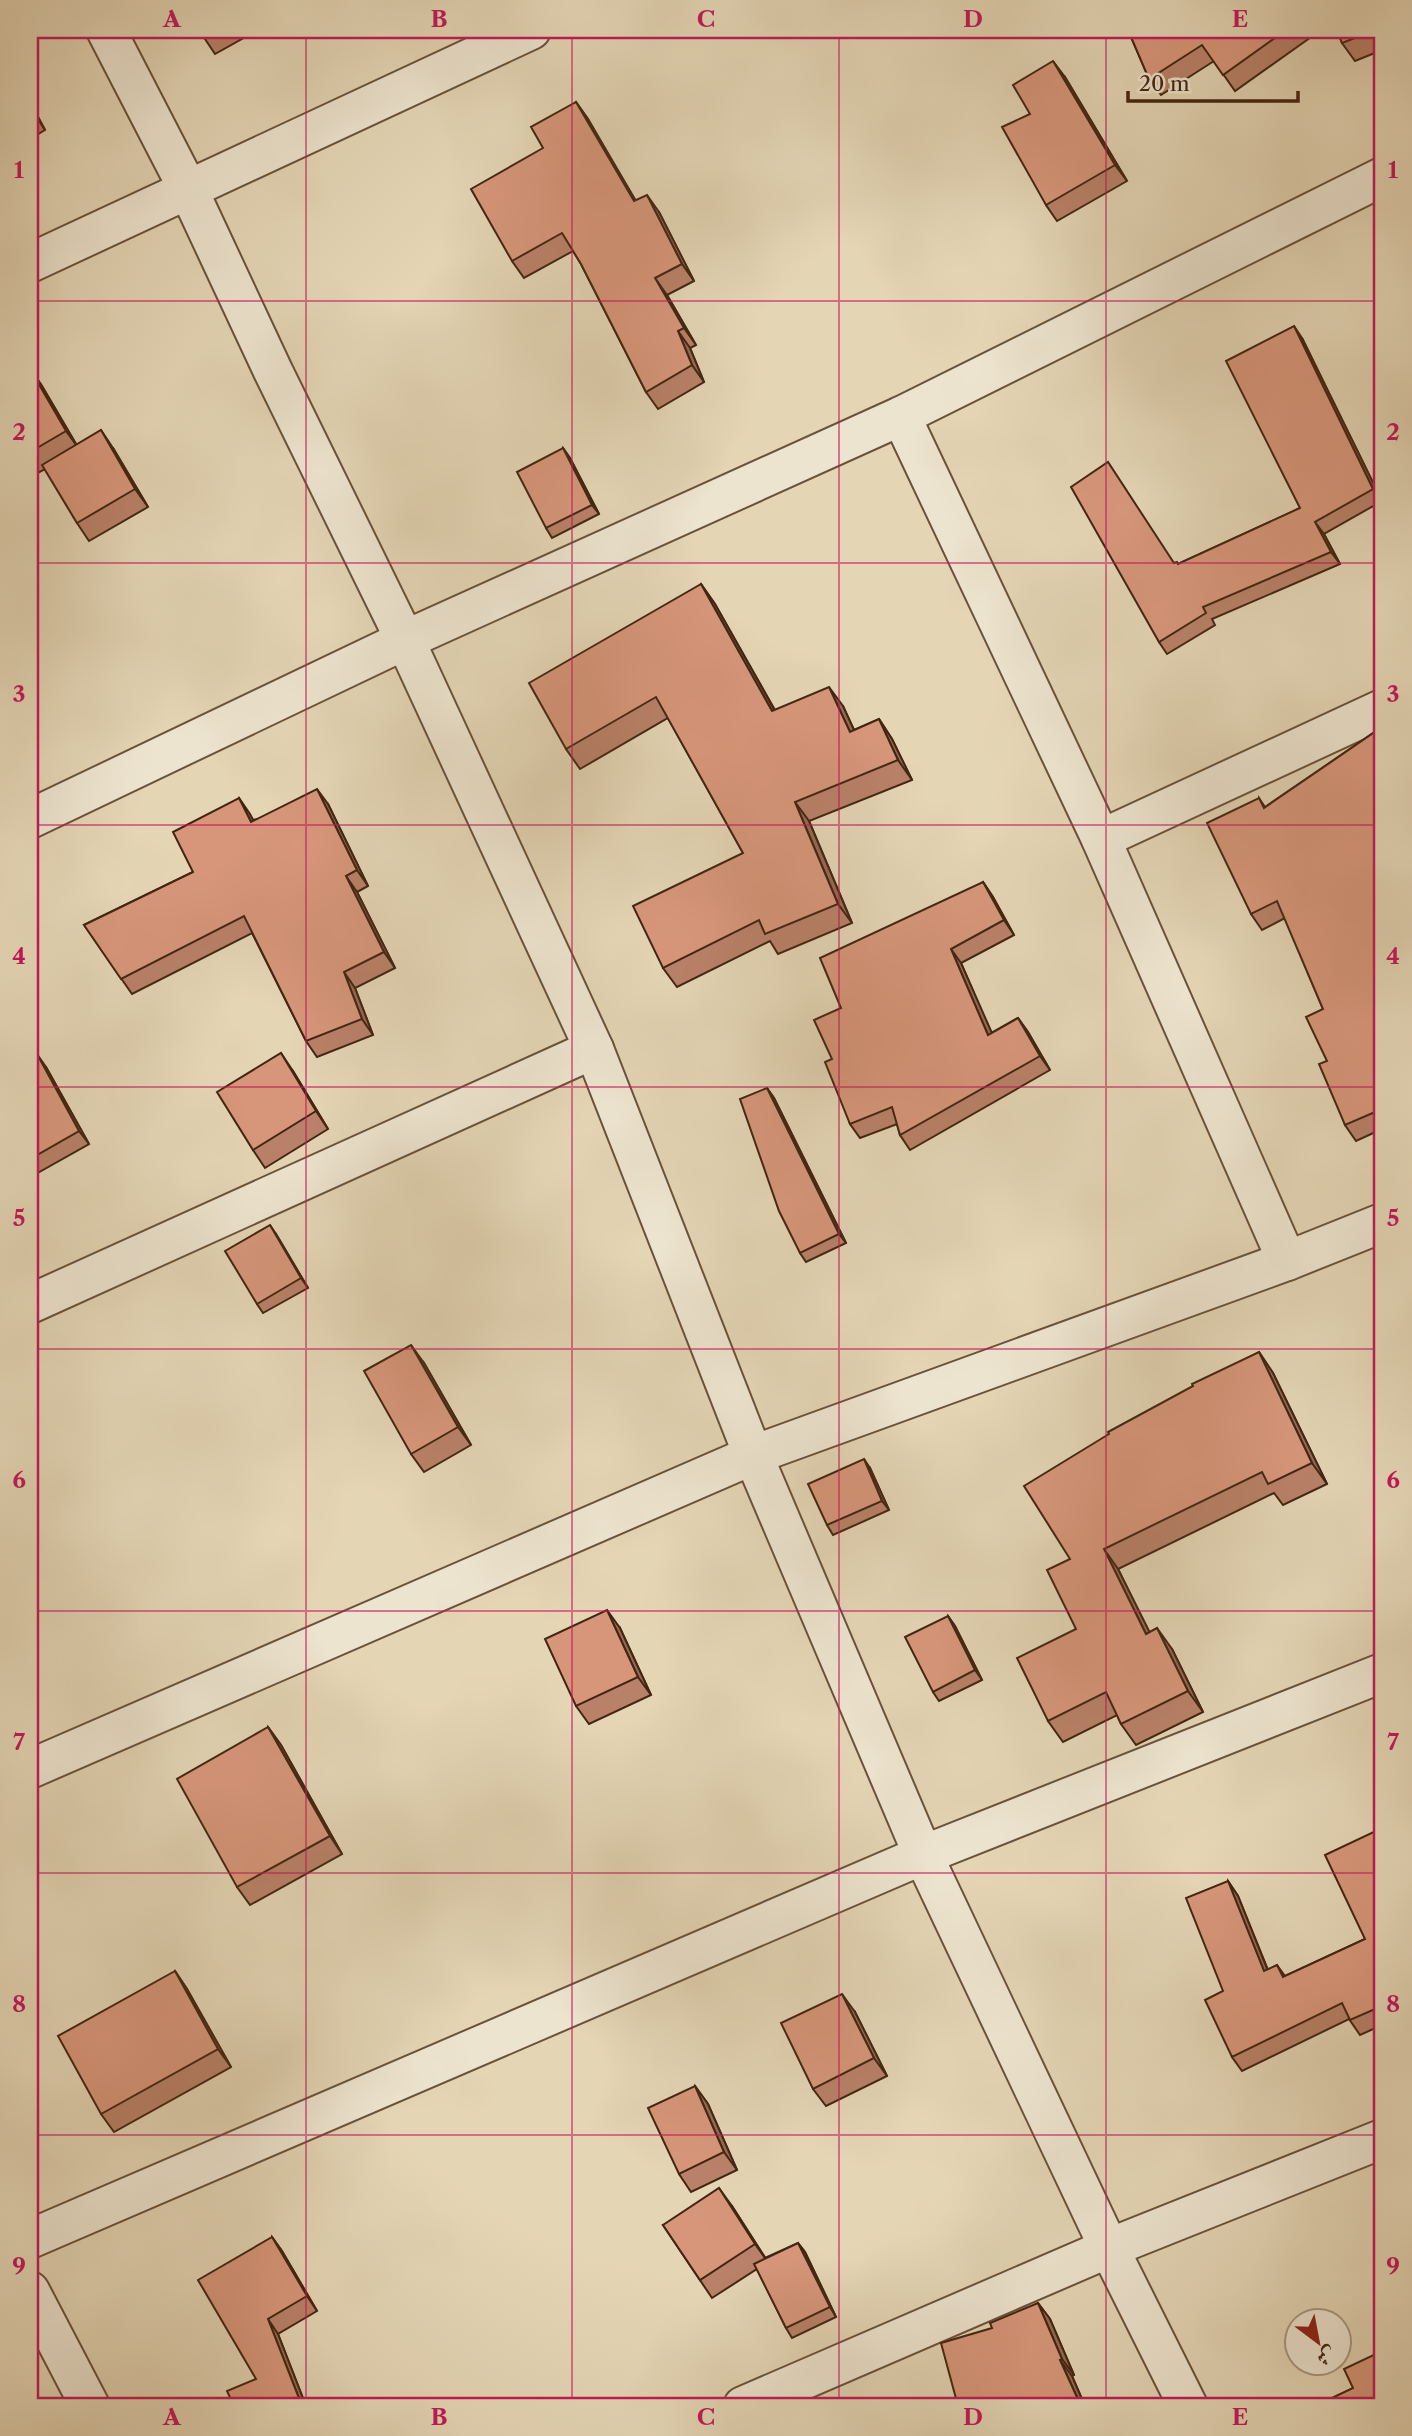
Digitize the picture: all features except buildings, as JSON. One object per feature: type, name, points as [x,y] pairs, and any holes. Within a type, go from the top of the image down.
[{"type":"street","points":[[106,30],[188,189],[273,371],[405,640],[594,1049],[753,1455],[923,1855],[1109,2248],[1188,2406]]},
{"type":"street","points":[[30,263],[531,30]]},
{"type":"street","points":[[30,819],[405,640],[901,416],[1382,177]]},
{"type":"street","points":[[901,416],[1101,839],[1287,1261]]},
{"type":"street","points":[[1101,839],[1382,709]]},
{"type":"street","points":[[30,1304],[594,1049]]},
{"type":"street","points":[[30,1769],[753,1455],[1287,1261],[1382,1223]]},
{"type":"street","points":[[30,2239],[923,1855],[1382,1673]]},
{"type":"street","points":[[743,2406],[1109,2248],[1382,2139]]},
{"type":"street","points":[[30,2291],[90,2406]]}]
